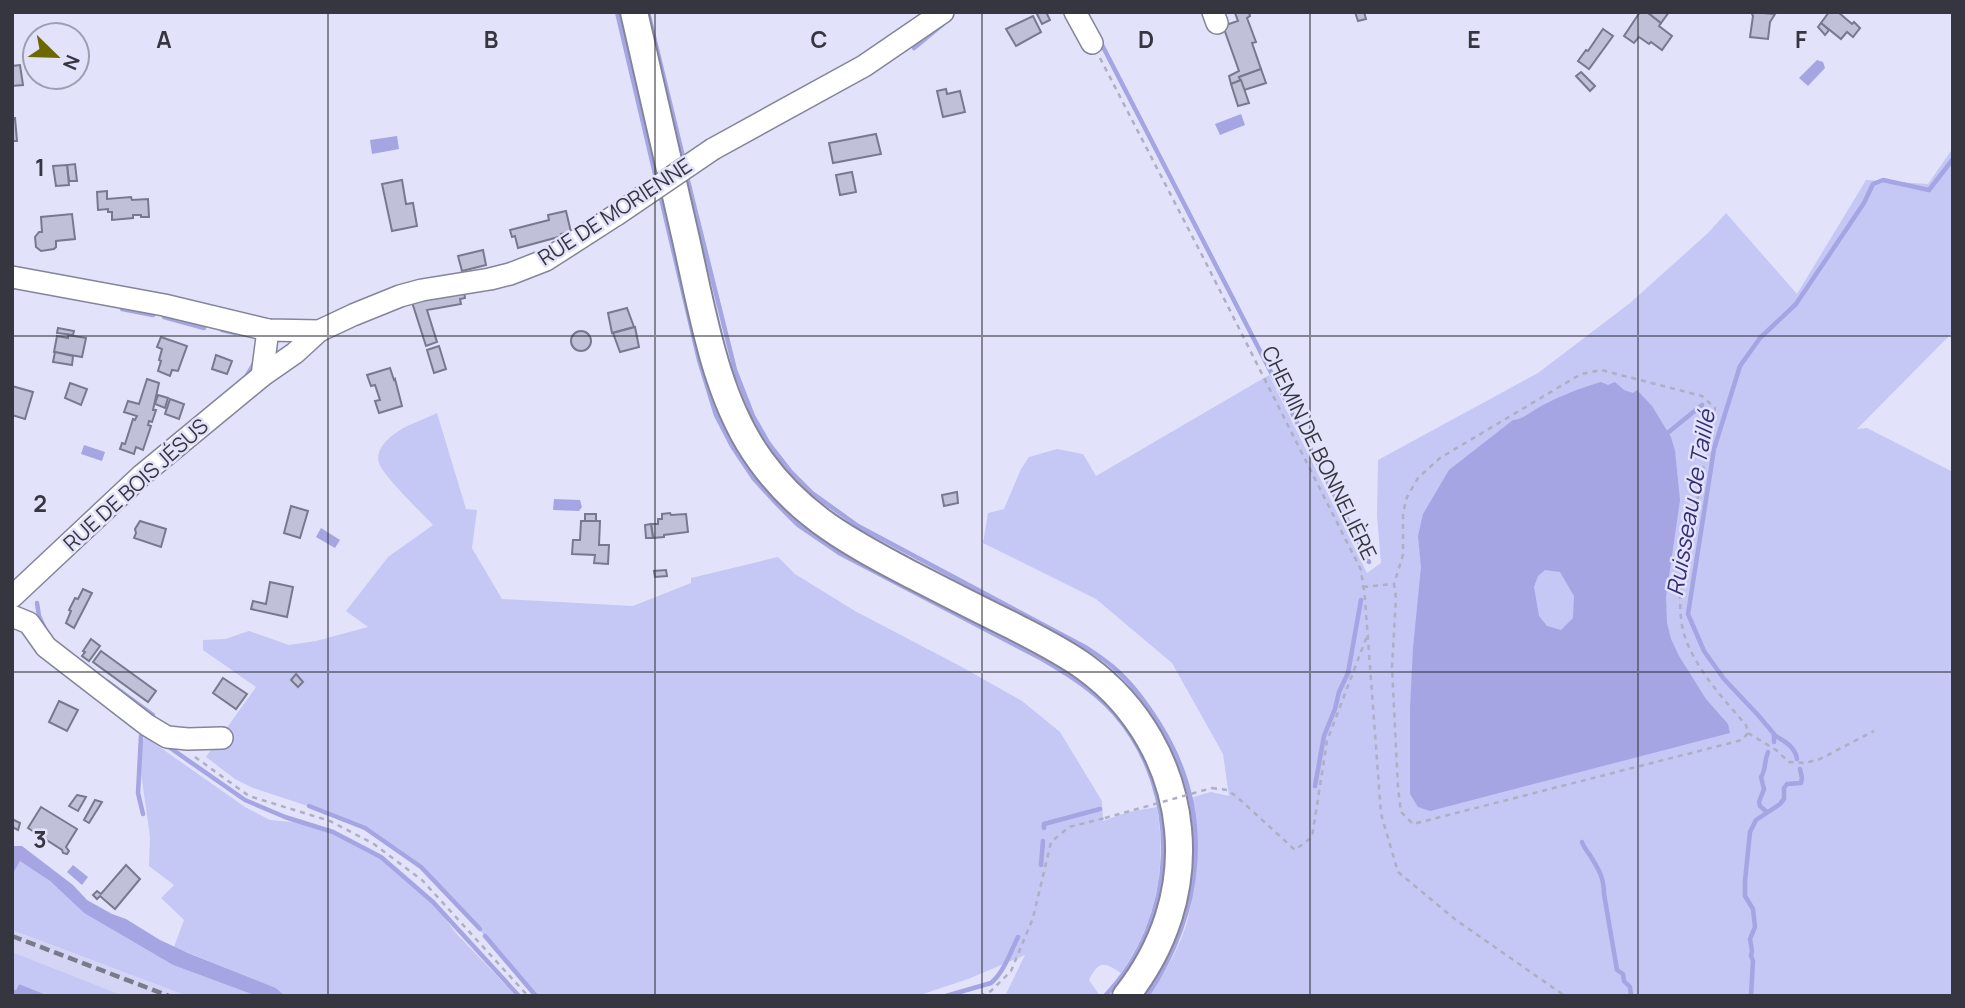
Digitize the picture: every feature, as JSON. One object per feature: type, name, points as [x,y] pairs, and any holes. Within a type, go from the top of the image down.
[{"type":"main road","points":[[634,12],[716,366],[737,421],[759,459],[789,496],[840,536],[1031,636],[1088,670],[1127,706],[1160,760],[1174,802],[1177,823],[1179,844],[1176,886],[1172,910],[1156,950],[1147,968],[1126,996]]},
{"type":"street","name":"RUE DE MORIENNE","points":[[12,277],[164,305],[268,330],[320,331],[400,296],[510,274],[551,258],[713,149],[864,66],[943,12]]},
{"type":"street","points":[[1075,12],[1092,43]]},
{"type":"street","points":[[262,376],[268,330]]},
{"type":"street","name":"RUE DE BOIS JÉSUS","points":[[20,590],[142,475],[320,331]]},
{"type":"street","points":[[20,590],[21,620],[46,647],[147,725],[167,737],[222,738]]},
{"type":"path","name":"CHEMIN DE BONNELIÈRE","points":[[1092,43],[1361,570],[1381,814],[1398,872],[1456,920],[1565,996]]},
{"type":"path","points":[[1748,733],[1742,740],[1413,824],[1402,812],[1398,788],[1392,667],[1396,598],[1394,584],[1403,555],[1403,513],[1407,497],[1418,478],[1440,458],[1581,374],[1601,370],[1702,396],[1715,408],[1680,590],[1684,634],[1696,661],[1746,725],[1748,733],[1776,750],[1789,762],[1805,763],[1820,759],[1874,731]]},
{"type":"path","points":[[1363,587],[1394,584]]},
{"type":"path","points":[[980,996],[990,991],[1011,971],[1033,918],[1051,842],[1069,827],[1212,788],[1227,790],[1236,796],[1295,849],[1312,838],[1327,741],[1367,634]]},
{"type":"path","points":[[167,737],[249,796],[330,821],[374,844],[422,880],[528,996]]},
{"type":"shaded area","points":[[1817,60],[1823,62],[1825,68],[1808,86],[1799,78]]},
{"type":"shaded area","points":[[1241,114],[1245,125],[1220,135],[1215,124]]},
{"type":"shaded area","points":[[397,136],[399,149],[372,154],[370,140]]},
{"type":"shaded area","points":[[1953,148],[1953,332],[1857,429],[1867,428],[1953,472],[1953,996],[1149,996],[1176,951],[1189,915],[1192,864],[1186,799],[1211,792],[1229,796],[1223,754],[1172,663],[1096,599],[983,543],[988,513],[1004,509],[1029,457],[1057,449],[1083,454],[1096,476],[1269,375],[1367,573],[1381,563],[1377,516],[1378,460],[1538,373],[1630,303],[1708,233],[1726,213],[1797,294],[1866,180],[1928,184]]},
{"type":"shaded area","points":[[1601,382],[1608,385],[1615,382],[1624,390],[1633,393],[1637,390],[1652,406],[1671,437],[1680,500],[1666,597],[1667,623],[1679,656],[1706,699],[1728,724],[1730,733],[1430,811],[1418,807],[1410,794],[1410,708],[1421,567],[1418,536],[1423,514],[1449,470],[1513,420],[1557,398]],"holes":[[[1545,570],[1560,572],[1574,596],[1573,618],[1561,630],[1547,626],[1539,616],[1534,587],[1538,576]]]},
{"type":"shaded area","points":[[437,413],[466,509],[477,510],[472,548],[502,599],[633,606],[691,583],[691,578],[778,557],[795,574],[855,611],[1022,701],[1060,732],[1102,801],[1103,821],[1128,812],[1157,807],[1161,851],[1156,894],[1143,934],[1121,973],[1106,965],[1096,969],[1089,980],[1100,996],[1000,996],[1006,994],[1025,955],[968,979],[917,996],[536,996],[421,867],[365,828],[338,816],[253,788],[235,779],[206,757],[256,687],[203,650],[203,640],[225,639],[249,631],[289,645],[368,627],[346,611],[388,557],[433,525],[382,469],[378,459],[380,451],[387,440],[398,431]]},
{"type":"shaded area","points":[[84,445],[105,452],[102,461],[81,454]]},
{"type":"shaded area","points":[[554,499],[580,500],[582,507],[579,511],[553,510]]},
{"type":"shaded area","points":[[321,528],[340,540],[335,548],[316,537]]},
{"type":"shaded area","points":[[144,736],[245,807],[270,820],[313,824],[381,857],[433,902],[455,932],[516,996],[285,996],[276,988],[174,947],[184,920],[161,898],[174,885],[149,866],[150,837],[139,759]]},
{"type":"shaded area","points":[[12,846],[22,846],[73,885],[87,900],[112,914],[188,953],[276,988],[285,996],[257,996],[173,965],[84,913],[50,881],[20,861],[12,875]]},
{"type":"shaded area","points":[[20,860],[50,881],[84,913],[173,965],[257,996],[187,996],[12,930],[12,875]]},
{"type":"shaded area","points":[[73,865],[88,877],[82,885],[67,872]]},
{"type":"shaded area","points":[[12,930],[187,996],[124,996],[12,952]]},
{"type":"shaded area","points":[[12,952],[124,996],[49,996],[19,984],[16,990],[12,989]]},
{"type":"shaded area","points":[[19,984],[49,996],[12,996],[12,989],[16,990]]},
{"type":"building","points":[[1046,12],[1050,20],[1042,24],[1037,14]]},
{"type":"building","points":[[1249,12],[1250,16],[1247,18],[1256,42],[1252,43],[1261,69],[1239,77],[1241,80],[1231,84],[1229,76],[1239,71],[1223,26],[1238,21],[1235,13]]},
{"type":"building","points":[[1355,12],[1364,12],[1366,19],[1358,21]]},
{"type":"building","points":[[1640,12],[1647,12],[1672,36],[1662,50],[1639,37],[1634,43],[1624,36]]},
{"type":"building","points":[[1647,12],[1669,12],[1661,23]]},
{"type":"building","points":[[1751,12],[1775,14],[1770,22],[1768,39],[1750,37],[1753,16]]},
{"type":"building","points":[[1829,12],[1838,12],[1860,28],[1853,37],[1847,32],[1841,39],[1821,23]]},
{"type":"building","points":[[1033,16],[1041,32],[1016,46],[1006,29]]},
{"type":"building","points":[[1821,23],[1829,30],[1825,35],[1818,27]]},
{"type":"building","points":[[1603,29],[1613,36],[1589,69],[1578,61]]},
{"type":"building","points":[[20,65],[21,85],[12,86],[12,66]]},
{"type":"building","points":[[1261,69],[1266,83],[1244,90],[1239,77]]},
{"type":"building","points":[[1581,72],[1595,86],[1590,91],[1576,76]]},
{"type":"building","points":[[1241,80],[1249,103],[1238,106],[1231,84]]},
{"type":"building","points":[[946,89],[947,94],[960,91],[965,112],[943,117],[937,91]]},
{"type":"building","points":[[15,118],[17,141],[12,141],[12,119]]},
{"type":"building","points":[[876,134],[881,154],[833,163],[829,143]]},
{"type":"building","points":[[75,164],[77,181],[69,181],[67,165]]},
{"type":"building","points":[[67,165],[69,185],[56,186],[53,166]]},
{"type":"building","points":[[852,172],[856,192],[840,195],[836,175]]},
{"type":"building","points":[[402,180],[406,204],[413,203],[417,226],[392,231],[382,184]]},
{"type":"building","points":[[107,191],[107,199],[148,199],[149,217],[133,215],[133,218],[112,220],[112,212],[108,212],[108,209],[98,210],[97,192]]},
{"type":"building","points":[[566,211],[571,232],[518,248],[515,236],[512,237],[510,230],[549,220],[548,215]]},
{"type":"building","points":[[72,214],[75,239],[56,241],[54,249],[41,251],[36,247],[35,237],[42,232],[41,217]]},
{"type":"building","points":[[483,250],[486,265],[462,271],[458,256]]},
{"type":"building","points":[[464,291],[465,298],[460,299],[461,304],[427,310],[437,342],[426,346],[411,299]]},
{"type":"building","points":[[627,308],[634,327],[612,333],[608,313]]},
{"type":"building","points":[[635,327],[639,347],[620,352],[613,333]]},
{"type":"building","points":[[58,328],[74,331],[73,335],[57,333]]},
{"type":"building","points":[[581,331],[588,334],[591,341],[588,348],[581,351],[574,348],[571,341],[574,334]]},
{"type":"building","points":[[68,335],[86,338],[82,357],[54,352],[57,336],[68,338]]},
{"type":"building","points":[[161,337],[187,346],[178,371],[172,370],[170,376],[158,371],[162,349],[157,347]]},
{"type":"building","points":[[439,346],[446,369],[434,373],[427,350]]},
{"type":"building","points":[[55,352],[73,356],[72,365],[53,362]]},
{"type":"building","points":[[216,355],[232,361],[227,374],[212,369]]},
{"type":"building","points":[[390,368],[402,406],[379,413],[375,401],[380,400],[375,385],[371,386],[367,375]]},
{"type":"building","points":[[147,379],[159,383],[153,410],[156,410],[152,422],[149,421],[148,425],[151,426],[143,450],[136,447],[134,454],[120,449],[122,443],[125,444],[133,419],[137,416],[124,412],[128,401],[139,404]]},
{"type":"building","points":[[70,383],[87,389],[81,405],[65,398]]},
{"type":"building","points":[[12,386],[33,392],[25,419],[12,415]]},
{"type":"building","points":[[158,395],[168,398],[165,408],[155,404]]},
{"type":"building","points":[[170,399],[184,404],[179,419],[165,414]]},
{"type":"building","points":[[957,492],[958,503],[944,506],[942,495]]},
{"type":"building","points":[[291,506],[308,511],[300,538],[284,533]]},
{"type":"building","points":[[585,514],[596,514],[596,521],[585,521]]},
{"type":"building","points":[[662,514],[686,514],[688,532],[653,538],[651,524],[658,524]]},
{"type":"building","points":[[140,521],[166,529],[161,547],[134,538]]},
{"type":"building","points":[[581,521],[600,521],[599,545],[609,545],[608,564],[594,563],[595,555],[572,554],[573,540],[580,540]]},
{"type":"building","points":[[651,524],[653,538],[646,538],[645,525]]},
{"type":"building","points":[[666,570],[667,576],[655,577],[654,571]]},
{"type":"building","points":[[270,582],[293,587],[287,617],[251,609],[253,601],[266,604]]},
{"type":"building","points":[[83,589],[92,593],[74,628],[66,623],[71,611],[69,610]]},
{"type":"building","points":[[91,639],[100,646],[89,661],[82,656]]},
{"type":"building","points":[[101,651],[156,691],[148,702],[93,662]]},
{"type":"building","points":[[296,674],[303,682],[298,687],[291,680]]},
{"type":"building","points":[[223,678],[247,694],[236,709],[213,693]]},
{"type":"building","points":[[59,701],[78,710],[67,731],[49,722]]},
{"type":"building","points":[[77,795],[86,797],[78,811],[69,806]]},
{"type":"building","points":[[95,800],[102,802],[89,823],[84,820]]},
{"type":"building","points":[[41,807],[77,829],[66,847],[69,851],[67,854],[28,828]]},
{"type":"building","points":[[12,819],[20,823],[18,830],[12,827]]},
{"type":"building","points":[[126,865],[140,879],[115,909],[100,896],[97,899],[93,895],[97,891],[101,894]]},
{"type":"waterway","points":[[617,12],[656,178]]},
{"type":"waterway","points":[[648,12],[684,161]]},
{"type":"waterway","points":[[914,48],[943,24]]},
{"type":"waterway","points":[[1100,41],[1369,562]]},
{"type":"waterway","name":"Ruisseau de Taillé","points":[[1774,742],[1774,734],[1724,679],[1704,651],[1688,614],[1714,449],[1740,366],[1760,338],[1796,304],[1864,203],[1873,184],[1883,180],[1929,190],[1953,159]]},
{"type":"waterway","points":[[686,173],[735,370],[753,416],[769,444],[790,471],[812,493],[858,526],[1087,648],[1127,680],[1160,725],[1178,758],[1189,793],[1195,827],[1195,862],[1190,897],[1180,931],[1166,964],[1147,996]]},
{"type":"waterway","points":[[660,194],[699,360],[716,415],[754,479],[798,525],[839,553],[1042,659],[1080,683],[1114,713],[1137,745],[1152,780],[1161,818],[1163,856],[1158,894],[1147,931],[1129,965],[1105,996]]},
{"type":"waterway","points":[[122,309],[153,315]]},
{"type":"waterway","points":[[164,317],[204,328]]},
{"type":"waterway","points":[[222,330],[235,333]]},
{"type":"waterway","points":[[246,377],[255,362]]},
{"type":"waterway","points":[[1665,435],[1702,405]]},
{"type":"waterway","points":[[1315,786],[1324,736],[1348,673],[1361,600]]},
{"type":"waterway","points":[[37,603],[45,629]]},
{"type":"waterway","points":[[108,682],[153,715]]},
{"type":"waterway","points":[[143,814],[138,793],[141,736],[144,733]]},
{"type":"waterway","name":"Ruisseau de Taillé","points":[[1774,735],[1791,747],[1797,759]]},
{"type":"waterway","points":[[166,745],[245,800],[285,817],[333,832],[381,857],[433,902],[519,996]]},
{"type":"waterway","name":"Ruisseau de Taillé","points":[[1767,812],[1759,802],[1764,789],[1761,777],[1768,752]]},
{"type":"waterway","name":"Ruisseau de Taillé","points":[[1751,996],[1753,961],[1750,939],[1755,927],[1753,909],[1745,896],[1750,832],[1756,820],[1784,799],[1784,788],[1787,784],[1801,783],[1800,769]]},
{"type":"waterway","points":[[309,806],[365,828],[421,867],[480,929]]},
{"type":"waterway","points":[[1044,828],[1044,824],[1100,809]]},
{"type":"waterway","points":[[1041,865],[1043,841]]},
{"type":"waterway","points":[[1582,842],[1602,879],[1617,970],[1623,974],[1624,981],[1630,987],[1631,996]]},
{"type":"waterway","points":[[485,936],[536,996]]},
{"type":"waterway","points":[[946,996],[991,983],[996,979],[1018,937]]},
{"type":"railway","points":[[12,936],[169,996]]}]
